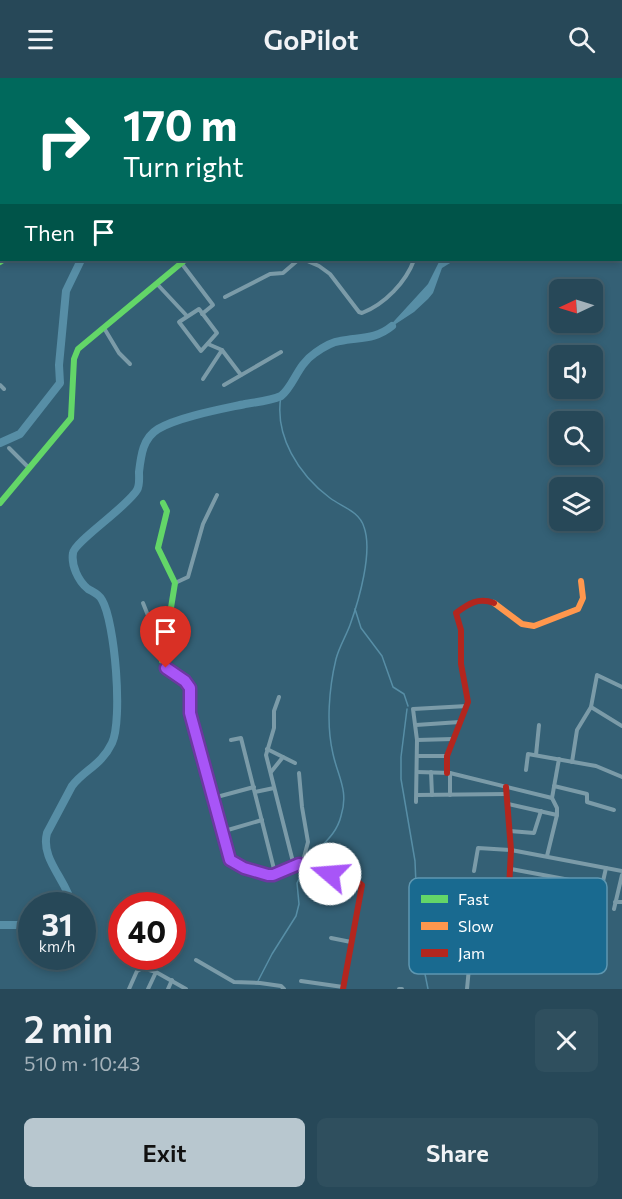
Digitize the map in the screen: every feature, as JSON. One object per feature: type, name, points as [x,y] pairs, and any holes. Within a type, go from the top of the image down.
[{"type":"street","points":[[225,297],[270,274],[283,273],[297,261]]},
{"type":"street","points":[[306,261],[330,274],[358,312],[362,313],[390,296],[409,273],[414,261]]},
{"type":"street","points":[[1,500],[30,469],[71,418],[75,354],[82,345],[158,285],[183,262],[213,305],[202,314]]},
{"type":"street","points":[[158,285],[187,316]]},
{"type":"street","points":[[199,309],[217,333],[201,351],[179,322],[187,316],[199,309]]},
{"type":"street","points":[[104,328],[119,352],[130,364]]},
{"type":"street","points":[[208,344],[222,350],[241,375]]},
{"type":"street","points":[[203,380],[222,350]]},
{"type":"street","points":[[224,385],[281,352]]},
{"type":"street","points":[[0,385],[4,389]]},
{"type":"street","points":[[9,447],[30,469]]},
{"type":"street","points":[[175,583],[188,577],[203,524],[217,495]]},
{"type":"street","points":[[160,638],[169,620],[175,583],[159,552],[167,511],[163,503]]},
{"type":"street","points":[[450,795],[447,756],[467,706],[468,696],[460,663],[461,630],[456,613],[470,603],[485,600],[500,606],[519,623],[536,626],[567,616],[579,608],[584,596],[580,580]]},
{"type":"street","points":[[143,603],[160,638],[163,665],[185,681],[190,688],[190,713],[227,855],[232,862],[265,874],[276,874],[302,864],[357,881],[362,885],[343,988],[301,981]]},
{"type":"street","points":[[572,762],[578,724],[591,707],[597,675],[622,687]]},
{"type":"street","points":[[279,697],[274,711],[274,728],[267,749],[270,772],[294,866]]},
{"type":"street","points":[[416,802],[417,740],[412,712],[415,708],[467,706]]},
{"type":"street","points":[[591,707],[622,726]]},
{"type":"street","points":[[416,725],[460,722]]},
{"type":"street","points":[[536,755],[539,725]]},
{"type":"street","points":[[231,740],[241,738],[276,874]]},
{"type":"street","points":[[417,740],[453,739]]},
{"type":"street","points":[[267,749],[295,763]]},
{"type":"street","points":[[526,770],[528,754],[603,768],[622,777]]},
{"type":"street","points":[[417,756],[447,756]]},
{"type":"street","points":[[270,772],[283,757]]},
{"type":"street","points":[[547,856],[557,814],[552,798],[559,759]]},
{"type":"street","points":[[417,772],[448,773],[507,790],[552,798]]},
{"type":"street","points":[[431,772],[432,795]]},
{"type":"street","points":[[299,773],[308,838],[302,864]]},
{"type":"street","points":[[554,786],[587,794],[587,802],[614,810]]},
{"type":"street","points":[[213,798],[274,788]]},
{"type":"street","points":[[417,795],[450,795],[507,790]]},
{"type":"street","points":[[507,790],[512,850],[510,878]]},
{"type":"street","points":[[508,804],[557,814]]},
{"type":"street","points":[[510,831],[534,833],[542,811]]},
{"type":"street","points":[[221,832],[262,820]]},
{"type":"street","points":[[474,871],[478,848],[512,850],[606,868],[622,873],[614,909]]},
{"type":"street","points":[[604,878],[606,868]]},
{"type":"street","points":[[511,869],[562,878]]},
{"type":"street","points":[[615,902],[622,902]]},
{"type":"street","points":[[331,938],[351,942]]},
{"type":"street","points":[[196,960],[234,982],[260,982],[281,986],[284,989]]},
{"type":"street","points":[[129,989],[140,969],[156,972],[186,989]]},
{"type":"street","points":[[148,989],[156,972]]},
{"type":"street","points":[[467,989],[468,974]]},
{"type":"street","points":[[168,989],[172,980]]},
{"type":"water","points":[[440,261],[453,261],[442,268],[433,293],[428,299],[414,312],[385,331],[428,284]]},
{"type":"waterway","points":[[0,443],[20,434],[60,383],[59,365],[66,291],[81,261]]},
{"type":"waterway","points":[[67,892],[47,852],[47,833],[72,786],[108,751],[115,731],[117,714],[114,649],[107,612],[101,598],[81,582],[73,563],[73,553],[82,541],[137,490],[144,448],[149,437],[158,429],[200,414],[281,396],[304,363],[321,349],[337,342],[380,334],[392,326]]},
{"type":"waterway","points":[[281,396],[281,426],[291,453],[308,478],[319,489],[350,510],[362,522],[367,549],[361,590],[350,625],[337,655],[330,694],[331,743],[342,784],[343,807],[335,830],[307,863]]},
{"type":"waterway","points":[[355,609],[361,628],[382,656],[393,687],[404,694],[408,706]]},
{"type":"waterway","points":[[407,709],[401,757],[401,779],[416,878]]},
{"type":"waterway","points":[[258,981],[296,916],[299,904],[297,883],[304,869]]},
{"type":"waterway","points":[[0,925],[18,925]]},
{"type":"waterway","points":[[425,974],[428,989]]},
{"type":"traffic: fast","points":[[0,503],[71,418],[74,359],[78,349],[184,261]]},
{"type":"traffic: fast","points":[[163,503],[167,511],[158,548],[175,583],[169,620],[160,638],[162,661],[166,668],[185,681],[190,688],[190,713],[209,784]]},
{"type":"traffic: slow","points":[[494,603],[522,624],[534,626],[578,609],[583,598],[581,581]]},
{"type":"traffic: jam","points":[[447,773],[447,756],[468,702],[461,664],[461,630],[456,613],[478,601],[494,603]]},
{"type":"traffic: jam","points":[[209,784],[230,860],[268,875],[302,865],[357,881],[362,885],[343,989]]},
{"type":"traffic: jam","points":[[506,787],[511,850],[510,878]]},
{"type":"route","points":[[166,668],[185,681],[190,688],[190,713],[228,858],[244,868],[268,875],[299,864],[330,874]]}]
